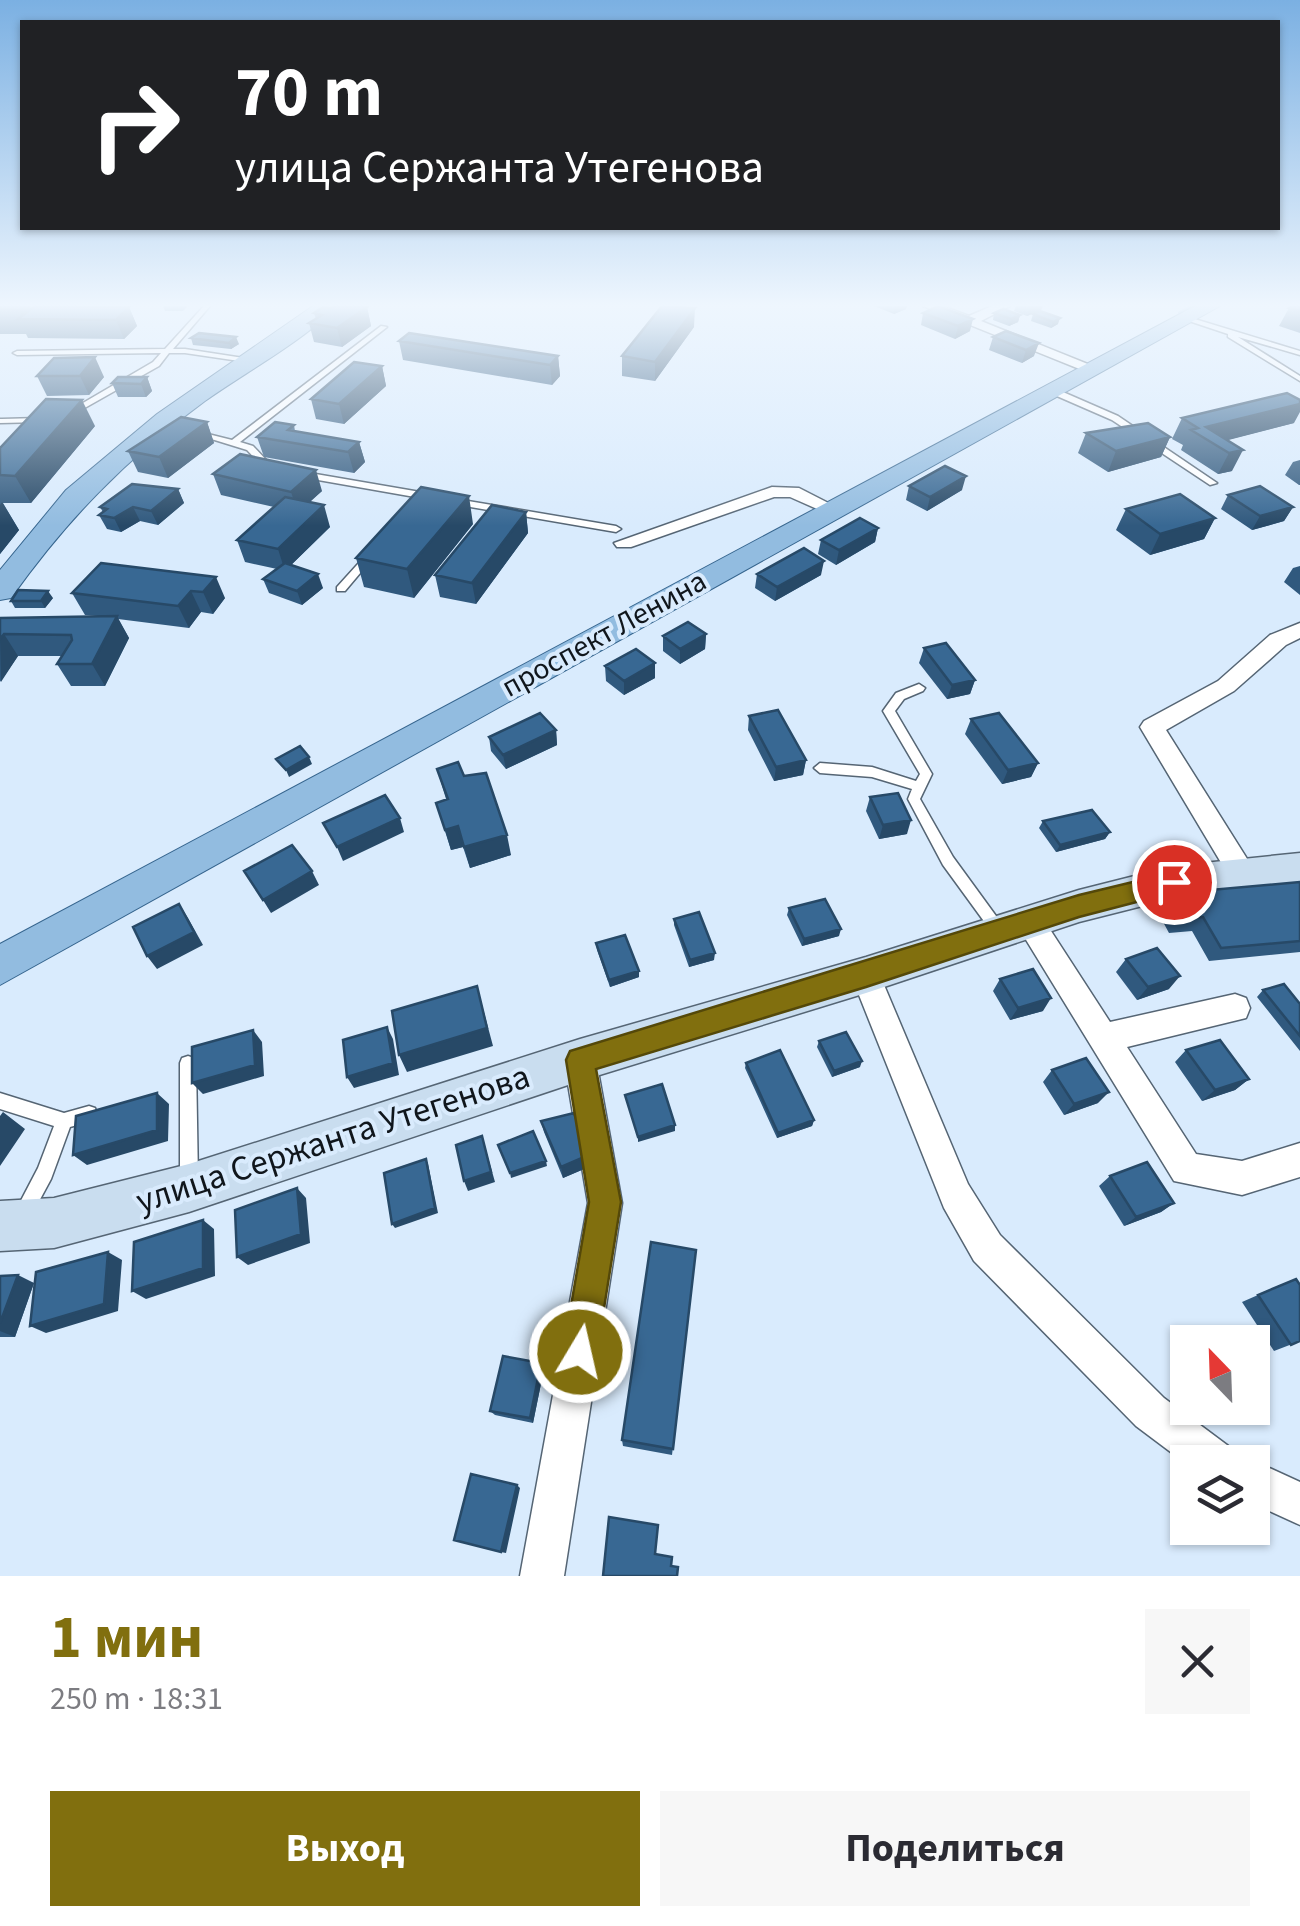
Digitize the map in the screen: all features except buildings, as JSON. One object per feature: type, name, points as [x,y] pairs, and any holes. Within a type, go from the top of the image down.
[{"type":"main road","points":[[0,592],[76,497],[161,425],[224,380]]},
{"type":"main road","name":"проспект Ленина","points":[[0,966],[1074,380]]},
{"type":"main road","name":"улица Сержанта Утегенова","points":[[8,1227],[54,1223],[189,1188],[580,1060],[1174,882],[1300,868]]},
{"type":"street","points":[[620,536],[772,492],[792,492],[833,510]]},
{"type":"street","points":[[1242,873],[1152,727],[1226,686],[1278,640],[1300,630]]},
{"type":"street","points":[[1014,927],[1102,1038],[1186,1169],[1242,1178],[1300,1160]]},
{"type":"street","points":[[866,975],[956,1196],[987,1248],[1150,1412],[1194,1445]]},
{"type":"street","points":[[1102,1038],[1235,1008]]},
{"type":"street","points":[[542,1576],[605,1202],[580,1060]]},
{"type":"street","points":[[1270,1490],[1300,1504]]},
{"type":"lane","points":[[2,421],[63,418],[134,380]]},
{"type":"lane","points":[[235,442],[315,380]]},
{"type":"lane","points":[[1053,392],[1115,418],[1213,483]]},
{"type":"lane","points":[[161,425],[235,442],[250,448],[266,467],[278,471]]},
{"type":"lane","points":[[39,433],[48,426]]},
{"type":"lane","points":[[296,474],[620,536]]},
{"type":"lane","points":[[410,509],[422,496]]},
{"type":"lane","points":[[341,589],[376,549]]},
{"type":"lane","points":[[919,688],[900,696],[889,711],[926,774],[914,799],[948,861],[1014,927]]},
{"type":"lane","points":[[820,768],[872,772],[920,787]]},
{"type":"lane","points":[[188,1064],[189,1188]]},
{"type":"lane","points":[[0,1101],[64,1121],[102,1110]]},
{"type":"lane","points":[[8,1227],[46,1173],[64,1121]]},
{"type":"route","points":[[580,1352],[605,1202],[580,1060],[866,975],[1079,906],[1174,882]]}]
